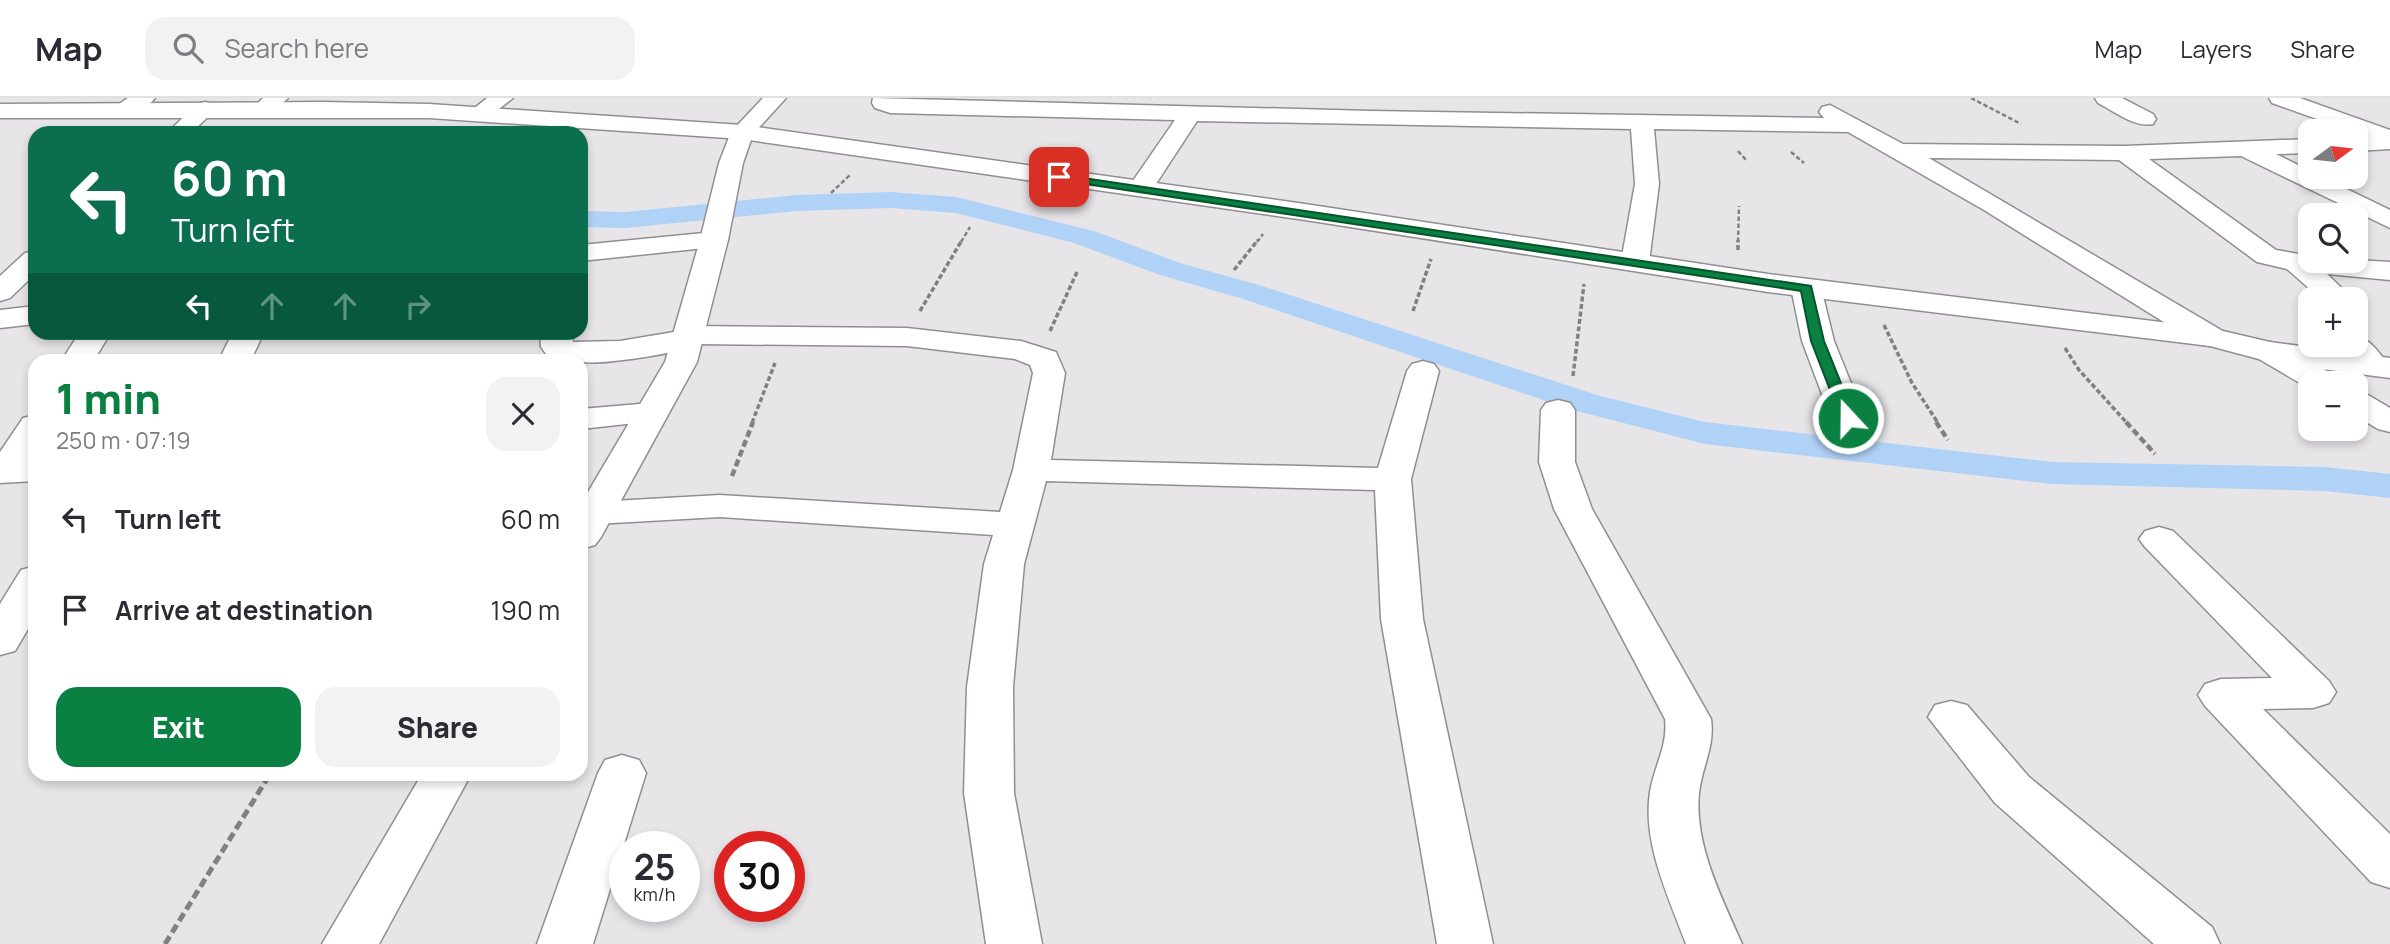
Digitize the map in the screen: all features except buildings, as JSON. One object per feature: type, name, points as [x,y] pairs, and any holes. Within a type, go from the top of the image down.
[{"type":"street","points":[[478,114],[502,98]]},
{"type":"street","points":[[588,525],[681,362],[731,163],[742,132],[775,98]]},
{"type":"street","points":[[884,98],[883,103],[890,106],[1190,115],[1299,108],[1642,124],[1852,125]]},
{"type":"street","points":[[1808,98],[2210,337]]},
{"type":"street","points":[[2106,98],[2145,119]]},
{"type":"street","points":[[2280,98],[2390,140]]},
{"type":"street","points":[[0,111],[132,104],[205,109],[270,104],[478,114],[742,132],[1141,188],[1806,288],[2210,337],[2270,352],[2372,359]]},
{"type":"street","points":[[185,126],[205,109]]},
{"type":"street","points":[[1141,188],[1190,115]]},
{"type":"street","points":[[1635,262],[1647,184],[1642,124]]},
{"type":"street","points":[[2368,143],[2390,140]]},
{"type":"street","points":[[1899,151],[2125,153],[2298,146]]},
{"type":"street","points":[[2245,148],[2390,220]]},
{"type":"street","points":[[2125,153],[2267,256],[2297,263],[2390,271]]},
{"type":"street","points":[[588,256],[718,221]]},
{"type":"street","points":[[2297,263],[2324,287]]},
{"type":"street","points":[[1806,288],[1818,341],[1848,418]]},
{"type":"street","points":[[0,319],[28,316]]},
{"type":"street","points":[[556,340],[556,347],[570,353],[687,337],[907,337],[1021,350],[1045,359],[1049,373],[1031,470],[1004,564],[990,687],[989,793],[1014,944]]},
{"type":"street","points":[[2270,352],[2303,371]]},
{"type":"street","points":[[1423,371],[1393,479],[1402,619],[1465,944]]},
{"type":"street","points":[[1565,393],[1557,462],[1573,509],[1688,719],[1692,737],[1674,801],[1681,858],[1714,944]]},
{"type":"street","points":[[2368,409],[2390,422]]},
{"type":"street","points":[[588,418],[651,413]]},
{"type":"street","points":[[28,436],[4,472],[28,470]]},
{"type":"street","points":[[1031,470],[1393,479]]},
{"type":"street","points":[[588,525],[720,506],[1015,525]]},
{"type":"street","points":[[2159,539],[2313,692],[2221,695],[2390,867]]},
{"type":"street","points":[[0,641],[28,591]]},
{"type":"street","points":[[1951,717],[2012,790],[2192,944]]},
{"type":"street","points":[[565,944],[622,773]]},
{"type":"street","points":[[350,944],[443,781]]},
{"type":"path","points":[[1737,278],[1739,206]]},
{"type":"path","points":[[1234,270],[1283,209]]},
{"type":"path","points":[[907,337],[924,301],[970,227]]},
{"type":"path","points":[[1413,311],[1440,232]]},
{"type":"path","points":[[1565,393],[1587,255]]},
{"type":"path","points":[[1045,359],[1049,333],[1077,272]]},
{"type":"path","points":[[1870,296],[1912,383],[1948,440]]},
{"type":"path","points":[[2045,318],[2079,370],[2155,454]]},
{"type":"path","points":[[720,506],[785,336]]},
{"type":"path","points":[[165,944],[267,781]]},
{"type":"waterway","points":[[588,219],[625,220],[796,203],[891,200],[956,205],[1084,237],[1170,269],[1251,292],[1585,403],[1705,433],[2052,473],[2325,479],[2390,486]]},
{"type":"route","points":[[1059,177],[1806,288],[1818,341],[1848,418]]}]
